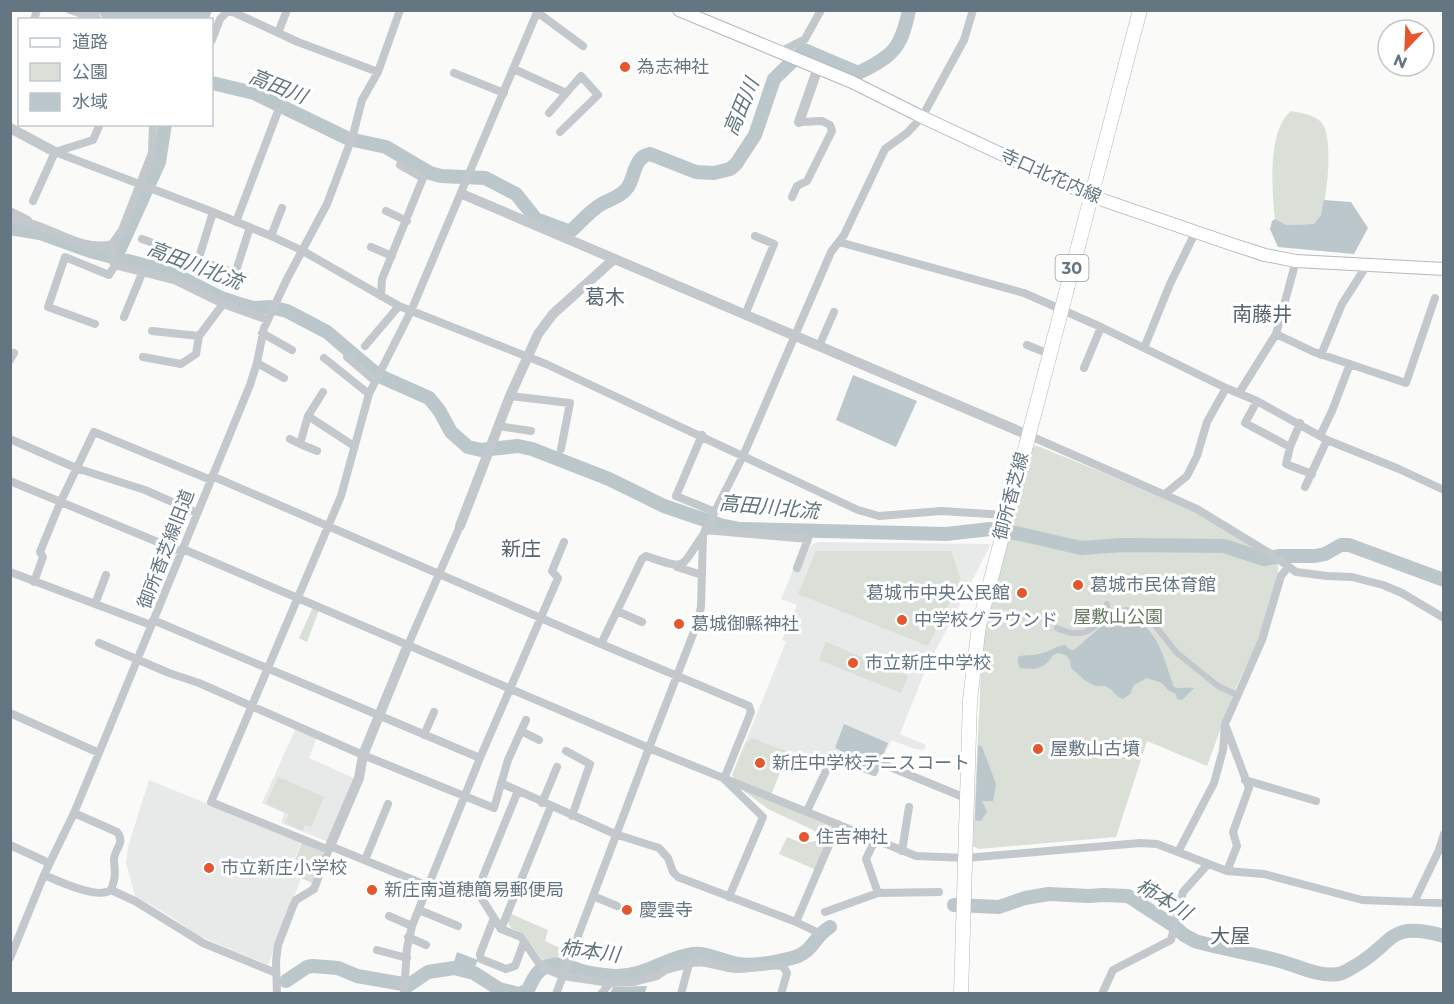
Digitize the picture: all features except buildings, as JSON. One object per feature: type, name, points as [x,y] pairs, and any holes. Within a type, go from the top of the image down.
[{"type":"main road","name":"寺口北花内線","points":[[679,10],[852,82],[921,117],[1091,196],[1264,255],[1296,261],[1443,269]]},
{"type":"main road","name":"御所香芝線","points":[[961,993],[970,700],[975,647],[984,600],[1003,526],[1140,10]]},
{"type":"street","points":[[70,10],[85,15],[94,15]]},
{"type":"street","points":[[278,33],[287,10]]},
{"type":"street","name":"御所香芝線旧道","points":[[400,10],[378,72],[362,99],[353,135],[327,204],[274,305],[262,333],[257,363],[152,623],[480,758]]},
{"type":"street","points":[[789,57],[806,39],[821,10]]},
{"type":"street","points":[[677,566],[683,564],[705,530],[743,456],[831,252],[839,242],[885,150],[908,133],[921,117],[964,40],[973,10]]},
{"type":"street","points":[[429,886],[211,802],[344,486],[369,394],[411,311],[470,176],[537,11],[583,46]]},
{"type":"street","points":[[213,37],[220,19],[227,12],[233,12],[278,33],[378,72]]},
{"type":"street","points":[[792,197],[797,186],[807,181],[832,131],[830,125],[822,122],[799,122],[818,68]]},
{"type":"street","points":[[514,69],[566,93]]},
{"type":"street","points":[[454,74],[504,93]]},
{"type":"street","points":[[549,113],[581,76],[598,95],[560,132]]},
{"type":"street","points":[[236,222],[278,111]]},
{"type":"street","points":[[33,201],[55,152],[93,140],[99,126]]},
{"type":"street","points":[[95,324],[48,308],[65,257],[109,274],[114,264],[112,247],[120,236],[152,153],[153,126]]},
{"type":"street","points":[[10,128],[55,152],[271,236],[303,251],[399,306],[527,357],[702,435],[858,510],[879,516],[941,511],[1003,526]]},
{"type":"street","points":[[381,296],[382,279],[423,178],[400,165]]},
{"type":"street","points":[[462,194],[1197,508],[1272,554],[1296,572],[1352,577],[1383,585],[1402,593],[1443,618]]},
{"type":"street","points":[[271,236],[282,208]]},
{"type":"street","points":[[10,211],[39,226],[90,245],[112,247]]},
{"type":"street","points":[[386,211],[407,221]]},
{"type":"street","points":[[198,261],[213,212]]},
{"type":"street","points":[[10,220],[39,226]]},
{"type":"street","points":[[235,274],[250,227]]},
{"type":"street","points":[[1144,348],[1170,284],[1196,231]]},
{"type":"street","points":[[746,315],[774,244],[755,236]]},
{"type":"street","points":[[142,239],[244,277]]},
{"type":"street","points":[[839,242],[1012,290],[1061,309],[1257,401],[1300,423],[1323,438],[1443,490]]},
{"type":"street","points":[[371,247],[392,256]]},
{"type":"street","points":[[277,993],[276,954],[293,906],[296,900],[314,889],[358,778],[363,755],[379,715],[440,575],[527,357],[538,334],[549,319],[614,259]]},
{"type":"street","points":[[1239,393],[1276,334],[1296,261]]},
{"type":"street","points":[[114,264],[174,280],[222,304],[268,320]]},
{"type":"street","points":[[1321,355],[1342,304],[1366,265]]},
{"type":"street","points":[[124,317],[143,271]]},
{"type":"street","points":[[1276,334],[1321,355],[1406,383],[1435,298]]},
{"type":"street","points":[[142,357],[181,364],[196,354],[199,336],[222,304]]},
{"type":"street","points":[[365,346],[399,306]]},
{"type":"street","points":[[819,346],[834,312]]},
{"type":"street","points":[[1083,368],[1101,327]]},
{"type":"street","points":[[152,332],[199,336]]},
{"type":"street","points":[[262,333],[292,350]]},
{"type":"street","points":[[1027,345],[1049,354]]},
{"type":"street","points":[[347,357],[375,381]]},
{"type":"street","points":[[324,358],[369,394]]},
{"type":"street","points":[[257,363],[284,378]]},
{"type":"street","points":[[1305,487],[1312,474],[1350,364]]},
{"type":"street","points":[[1165,494],[1187,476],[1197,456],[1207,422],[1226,388]]},
{"type":"street","points":[[300,444],[308,416],[323,392]]},
{"type":"street","points":[[510,396],[570,402],[561,449]]},
{"type":"street","points":[[1257,401],[1245,423],[1290,447]]},
{"type":"street","points":[[308,416],[354,446]]},
{"type":"street","points":[[1300,423],[1286,464],[1312,474]]},
{"type":"street","points":[[498,426],[531,431]]},
{"type":"street","points":[[34,582],[43,557],[40,552],[60,503],[94,432],[212,478],[749,706],[751,712],[724,779]]},
{"type":"street","points":[[702,435],[676,496],[715,512]]},
{"type":"street","points":[[10,439],[76,468],[145,490],[197,513]]},
{"type":"street","points":[[290,439],[317,451]]},
{"type":"street","points":[[10,481],[297,598],[648,748],[902,851],[926,857],[966,858],[1140,843],[1157,844],[1227,871],[1264,874],[1362,900],[1443,903]]},
{"type":"street","points":[[705,530],[808,539],[797,568]]},
{"type":"street","points":[[556,993],[697,624],[701,608],[705,530]]},
{"type":"street","points":[[405,987],[408,937],[480,758],[558,578],[552,571],[564,542]]},
{"type":"street","points":[[602,644],[642,559],[646,556],[702,576]]},
{"type":"street","points":[[1178,852],[1214,783],[1223,750],[1225,724],[1262,640],[1281,576],[1288,567]]},
{"type":"street","points":[[10,572],[152,623],[74,813],[49,863],[10,958]]},
{"type":"street","points":[[95,604],[106,575]]},
{"type":"street","points":[[1107,604],[1108,613]]},
{"type":"street","points":[[1057,628],[1070,634],[1088,633],[1108,613],[1127,610],[1149,618],[1177,653],[1218,686],[1237,695]]},
{"type":"street","points":[[617,611],[642,622]]},
{"type":"street","points":[[99,642],[363,755],[494,808],[507,760],[526,720]]},
{"type":"street","points":[[424,735],[434,712]]},
{"type":"street","points":[[10,713],[99,753]]},
{"type":"street","points":[[1225,724],[1249,788],[1233,832],[1238,846],[1227,871]]},
{"type":"street","points":[[521,731],[539,740]]},
{"type":"street","points":[[566,751],[590,764],[572,816]]},
{"type":"street","points":[[807,811],[833,756],[874,772],[878,762],[968,799]]},
{"type":"street","points":[[501,929],[547,804],[557,767]]},
{"type":"street","points":[[724,779],[763,817],[729,897]]},
{"type":"street","points":[[1245,780],[1316,801]]},
{"type":"street","points":[[501,783],[615,834],[659,848],[668,858],[669,866],[678,877],[819,933]]},
{"type":"street","points":[[518,791],[477,891],[501,929],[522,937],[538,962],[546,969],[566,969],[610,983],[646,980],[666,970],[698,961],[739,969],[770,964],[783,966],[787,973],[781,993]]},
{"type":"street","points":[[365,860],[388,804]]},
{"type":"street","points":[[902,851],[909,807]]},
{"type":"street","points":[[74,813],[117,832],[120,836],[121,842],[114,857],[116,874],[111,890]]},
{"type":"street","points":[[796,922],[838,824]]},
{"type":"street","points":[[1414,902],[1439,849],[1443,834]]},
{"type":"street","points":[[875,840],[867,859],[878,893]]},
{"type":"street","points":[[10,845],[49,863]]},
{"type":"street","points":[[1102,993],[1113,970],[1172,940],[1184,892],[1208,864]]},
{"type":"street","points":[[44,875],[102,894],[111,890],[135,901],[203,943],[276,972]]},
{"type":"street","points":[[825,912],[878,893],[939,892]]},
{"type":"street","points":[[593,896],[616,906]]},
{"type":"street","points":[[418,910],[458,926]]},
{"type":"street","points":[[389,916],[412,926]]},
{"type":"street","points":[[494,918],[480,954],[481,959],[506,969],[515,966],[524,942]]},
{"type":"street","points":[[408,937],[426,945]]},
{"type":"street","points":[[377,950],[407,958]]},
{"type":"street","points":[[681,993],[689,964]]},
{"type":"street","points":[[603,993],[610,983]]},
{"type":"shaded area","name":"市立新庄中学校","points":[[818,542],[991,544],[925,671],[900,734],[926,745],[924,750],[891,740],[882,761],[838,756],[828,765],[789,750],[771,795],[732,775],[786,642],[782,640],[797,605],[781,599],[794,568],[800,570],[811,545]]},
{"type":"shaded area","points":[[296,728],[317,737],[309,758],[354,778],[329,840],[326,841],[281,823],[284,813],[262,803]]},
{"type":"shaded area","name":"市立新庄小学校","points":[[149,780],[301,842],[289,874],[301,879],[268,965],[197,935],[135,896],[126,863],[128,847]]},
{"type":"green space","points":[[1291,111],[1318,119],[1325,129],[1328,152],[1326,193],[1322,213],[1314,224],[1285,225],[1275,219],[1272,178],[1275,147],[1283,120]]},
{"type":"green space","name":"屋敷山公園","points":[[1035,445],[1201,515],[1278,563],[1278,577],[1258,641],[1236,687],[1207,766],[1147,741],[1116,837],[979,849],[973,846],[982,651],[994,590],[1029,454]]},
{"type":"green space","name":"中学校グラウンド","points":[[816,551],[951,551],[961,580],[928,646],[798,594]]},
{"type":"green space","points":[[313,607],[319,610],[307,642],[299,638]]},
{"type":"green space","points":[[826,642],[908,676],[901,693],[819,660]]},
{"type":"green space","name":"新庄中学校テニスコート","points":[[752,738],[788,752],[771,795],[735,780],[732,775],[746,742]]},
{"type":"green space","points":[[278,777],[324,797],[311,827],[305,825],[302,831],[285,823],[289,814],[266,804]]},
{"type":"green space","points":[[745,789],[841,828],[821,872],[779,854],[787,837],[802,843],[816,841],[817,834],[768,809],[744,791]]},
{"type":"green space","points":[[302,842],[323,852],[312,883],[290,873]]},
{"type":"green space","points":[[511,914],[548,930],[545,941],[562,949],[557,959],[542,960],[524,934],[511,928],[507,921]]},
{"type":"water","points":[[98,11],[212,11],[209,18],[102,18]]},
{"type":"water","points":[[1324,200],[1351,202],[1368,228],[1354,254],[1278,247],[1270,229],[1272,221],[1275,219],[1286,225],[1314,224],[1321,215]]},
{"type":"water","points":[[853,375],[917,401],[896,447],[836,420]]},
{"type":"water","points":[[1123,616],[1135,620],[1152,633],[1174,687],[1194,688],[1182,700],[1177,699],[1176,694],[1162,683],[1147,678],[1134,685],[1130,694],[1123,699],[1120,698],[1106,686],[1093,685],[1086,681],[1071,668],[1066,655],[1058,653],[1039,668],[1020,668],[1018,657],[1036,655],[1065,645],[1074,650],[1110,619]]},
{"type":"water","points":[[844,724],[888,743],[881,759],[878,758],[872,770],[838,756],[840,750],[835,748]]},
{"type":"water","points":[[978,745],[982,747],[996,784],[993,801],[982,801],[987,812],[981,821],[975,820]]},
{"type":"water","points":[[457,952],[478,960],[474,969],[453,966]]},
{"type":"water","points":[[647,986],[645,993],[610,993],[613,987]]},
{"type":"waterway","name":"高田川","points":[[213,83],[254,93],[349,139],[386,147],[430,173],[441,176],[485,178],[516,194],[536,219],[568,231],[572,230],[596,207],[619,196],[628,187],[638,163],[650,154],[696,172],[714,173],[730,169],[736,164],[755,135],[774,79],[804,50],[858,73],[894,50],[903,34],[909,10]]},
{"type":"waterway","name":"高田川","points":[[116,257],[159,162],[165,126]]},
{"type":"waterway","name":"高田川北流","points":[[10,228],[40,233],[90,251],[170,272],[221,298],[239,304],[253,308],[270,307],[287,311],[327,332],[384,378],[429,398],[439,410],[451,432],[468,447],[481,450],[518,446],[532,449],[609,479],[664,506],[720,525],[740,529],[946,534],[990,529],[1081,548],[1124,545],[1224,546],[1264,559],[1280,556],[1315,556],[1325,554],[1341,545],[1349,545],[1444,580]]},
{"type":"waterway","name":"柿本川","points":[[954,905],[999,907],[1025,898],[1049,894],[1128,896],[1195,941],[1276,960],[1322,974],[1341,973],[1351,968],[1401,932],[1425,932],[1444,936]]},
{"type":"waterway","name":"柿本川","points":[[520,994],[528,990],[534,978],[543,968],[552,965],[564,965],[590,973],[625,976],[693,954],[704,954],[744,965],[779,961],[799,956],[830,927]]},
{"type":"waterway","name":"柿本川","points":[[286,981],[307,967],[313,966],[338,968],[357,976],[409,985],[428,972],[454,968],[474,973],[499,989],[519,994]]},
{"type":"place","name":"為志神社","points":[[625,67]]},
{"type":"place","name":"葛城市民体育館","points":[[1078,585]]},
{"type":"place","name":"葛城市中央公民館","points":[[1022,593]]},
{"type":"place","name":"中学校グラウンド","points":[[902,620]]},
{"type":"place","name":"葛城御縣神社","points":[[679,624]]},
{"type":"place","name":"市立新庄中学校","points":[[853,663]]},
{"type":"place","name":"屋敷山古墳","points":[[1038,749]]},
{"type":"place","name":"新庄中学校テニスコート","points":[[760,763]]},
{"type":"place","name":"住吉神社","points":[[804,837]]},
{"type":"place","name":"市立新庄小学校","points":[[209,868]]},
{"type":"place","name":"新庄南道穂簡易郵便局","points":[[372,890]]},
{"type":"place","name":"慶雲寺","points":[[627,910]]},
{"type":"district","name":"葛木","points":[[605,297]]},
{"type":"district","name":"南藤井","points":[[1262,314]]},
{"type":"district","name":"新庄","points":[[521,549]]},
{"type":"district","name":"大屋","points":[[1230,936]]}]
